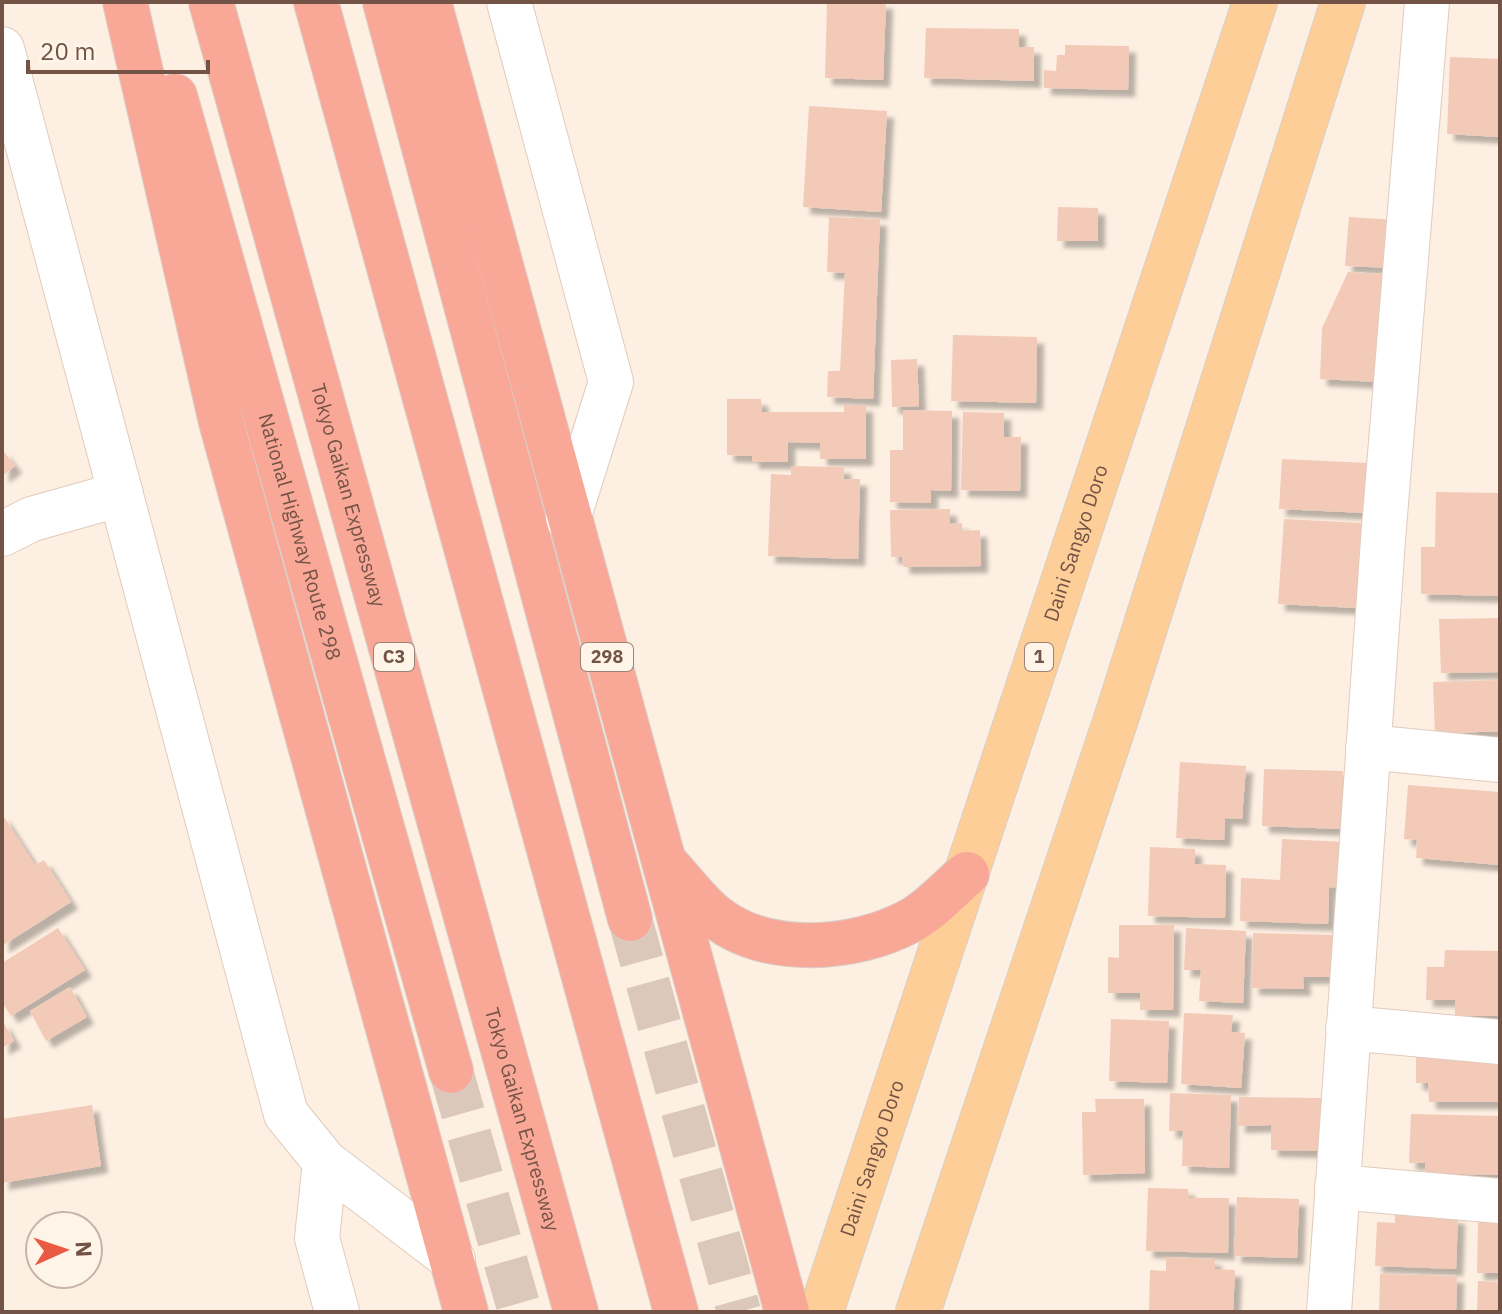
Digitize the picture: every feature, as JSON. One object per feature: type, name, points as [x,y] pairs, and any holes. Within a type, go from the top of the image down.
[{"type":"highway","points":[[125,2],[221,422],[466,1312]]},
{"type":"highway","name":"National Highway Route 298","points":[[150,2],[261,409],[451,1071]]},
{"type":"highway","name":"Tokyo Gaikan Expressway","points":[[211,2],[576,1312]]},
{"type":"highway","points":[[316,2],[676,1312]]},
{"type":"highway","name":"298","points":[[385,2],[630,919]]},
{"type":"highway","name":"298","points":[[429,2],[787,1312]]},
{"type":"highway","points":[[665,863],[716,917],[770,943],[817,945],[867,936],[911,921],[967,874]]},
{"type":"main road","name":"Daini Sangyo Doro","points":[[821,1312],[1255,2]]},
{"type":"main road","points":[[918,1312],[1118,713],[1343,2]]},
{"type":"street","points":[[509,2],[611,382],[568,519]]},
{"type":"street","points":[[1329,1312],[1368,747],[1427,2]]},
{"type":"street","points":[[2,49],[286,1114],[325,1162],[453,1260]]},
{"type":"street","points":[[2,534],[32,519],[121,494]]},
{"type":"street","points":[[1368,747],[1500,760]]},
{"type":"street","points":[[1348,1028],[1500,1042]]},
{"type":"street","points":[[325,1162],[317,1238],[337,1312]]},
{"type":"street","points":[[1337,1187],[1500,1201]]},
{"type":"building","points":[[827,2],[886,2],[883,80],[825,78]]},
{"type":"building","points":[[926,28],[1019,29],[1019,47],[1034,47],[1034,81],[924,78]]},
{"type":"building","points":[[1065,45],[1129,46],[1128,90],[1044,88],[1044,70],[1056,71],[1057,55],[1065,55]]},
{"type":"building","points":[[1450,57],[1500,59],[1500,137],[1447,134]]},
{"type":"building","points":[[809,106],[887,111],[881,212],[803,207]]},
{"type":"building","points":[[1058,207],[1098,208],[1098,241],[1057,241]]},
{"type":"building","points":[[829,217],[880,219],[873,399],[827,397],[828,371],[840,371],[845,273],[827,272]]},
{"type":"building","points":[[1349,217],[1396,220],[1393,268],[1345,266]]},
{"type":"building","points":[[1348,272],[1384,274],[1378,382],[1320,379],[1322,328]]},
{"type":"building","points":[[953,335],[1037,337],[1036,403],[951,401]]},
{"type":"building","points":[[917,359],[919,406],[892,407],[891,360]]},
{"type":"building","points":[[727,399],[761,399],[762,412],[844,412],[844,405],[866,405],[866,459],[820,459],[820,443],[788,442],[788,462],[752,462],[752,456],[727,455]]},
{"type":"building","points":[[903,410],[952,411],[951,491],[931,490],[931,503],[890,502],[890,450],[903,450]]},
{"type":"building","points":[[963,412],[1004,413],[1004,437],[1021,437],[1020,491],[961,490]]},
{"type":"building","points":[[2,449],[15,466],[2,476]]},
{"type":"building","points":[[1282,459],[1368,463],[1366,513],[1279,509]]},
{"type":"building","points":[[791,466],[844,467],[844,479],[860,479],[858,559],[768,556],[771,474],[791,475]]},
{"type":"building","points":[[1436,492],[1500,493],[1500,596],[1421,594],[1421,547],[1435,547]]},
{"type":"building","points":[[950,509],[950,524],[962,523],[962,531],[980,530],[981,566],[903,567],[902,557],[891,557],[890,510]]},
{"type":"building","points":[[1284,519],[1362,523],[1357,608],[1278,604]]},
{"type":"building","points":[[1500,618],[1500,672],[1441,673],[1439,619]]},
{"type":"building","points":[[1500,680],[1500,731],[1435,734],[1433,682]]},
{"type":"building","points":[[1180,762],[1246,766],[1242,819],[1225,818],[1224,840],[1176,838]]},
{"type":"building","points":[[1264,769],[1343,771],[1341,829],[1262,826]]},
{"type":"building","points":[[1408,785],[1500,792],[1500,865],[1416,858],[1417,840],[1404,839]]},
{"type":"building","points":[[2,814],[35,865],[44,860],[71,902],[2,946]]},
{"type":"building","points":[[1282,839],[1346,842],[1344,888],[1329,887],[1328,924],[1240,921],[1241,878],[1280,880]]},
{"type":"building","points":[[1150,847],[1195,849],[1195,864],[1226,865],[1225,918],[1148,916]]},
{"type":"building","points":[[1119,925],[1174,925],[1173,1010],[1140,1010],[1140,993],[1108,993],[1108,957],[1119,958]]},
{"type":"building","points":[[58,928],[85,970],[11,1016],[2,1002],[2,963]]},
{"type":"building","points":[[1186,928],[1246,931],[1243,1003],[1199,1001],[1201,970],[1184,970]]},
{"type":"building","points":[[1253,933],[1335,935],[1334,977],[1303,977],[1304,989],[1252,988]]},
{"type":"building","points":[[1445,950],[1500,951],[1500,1016],[1455,1016],[1455,1000],[1426,1000],[1427,967],[1444,967]]},
{"type":"building","points":[[70,987],[87,1017],[46,1041],[30,1011]]},
{"type":"building","points":[[1184,1013],[1233,1015],[1231,1032],[1245,1033],[1241,1088],[1181,1084]]},
{"type":"building","points":[[1111,1019],[1169,1021],[1167,1083],[1109,1081]]},
{"type":"building","points":[[2,1020],[14,1041],[2,1048]]},
{"type":"building","points":[[1416,1050],[1485,1050],[1485,1063],[1500,1063],[1500,1102],[1429,1102],[1428,1083],[1416,1083]]},
{"type":"building","points":[[1170,1093],[1231,1095],[1229,1168],[1182,1166],[1183,1131],[1169,1131]]},
{"type":"building","points":[[1239,1097],[1323,1098],[1323,1151],[1271,1150],[1271,1125],[1238,1126]]},
{"type":"building","points":[[1095,1099],[1144,1099],[1145,1173],[1083,1175],[1082,1112],[1096,1112]]},
{"type":"building","points":[[92,1105],[101,1166],[2,1183],[2,1119]]},
{"type":"building","points":[[1411,1114],[1500,1116],[1500,1175],[1425,1173],[1425,1163],[1409,1163]]},
{"type":"building","points":[[1148,1188],[1188,1189],[1189,1198],[1229,1198],[1228,1253],[1146,1251]]},
{"type":"building","points":[[1237,1197],[1299,1199],[1297,1258],[1234,1256]]},
{"type":"building","points":[[1395,1215],[1458,1217],[1456,1269],[1375,1266],[1377,1222],[1395,1223]]},
{"type":"building","points":[[1478,1222],[1500,1222],[1500,1273],[1477,1273]]},
{"type":"building","points":[[1166,1257],[1215,1259],[1215,1269],[1235,1270],[1233,1312],[1149,1312],[1150,1270],[1166,1271]]},
{"type":"building","points":[[1380,1274],[1457,1276],[1456,1312],[1379,1312]]},
{"type":"building","points":[[1478,1281],[1500,1282],[1500,1312],[1477,1312]]},
{"type":"tunnel","points":[[630,919],[739,1312]]},
{"type":"tunnel","points":[[451,1071],[520,1312]]}]
